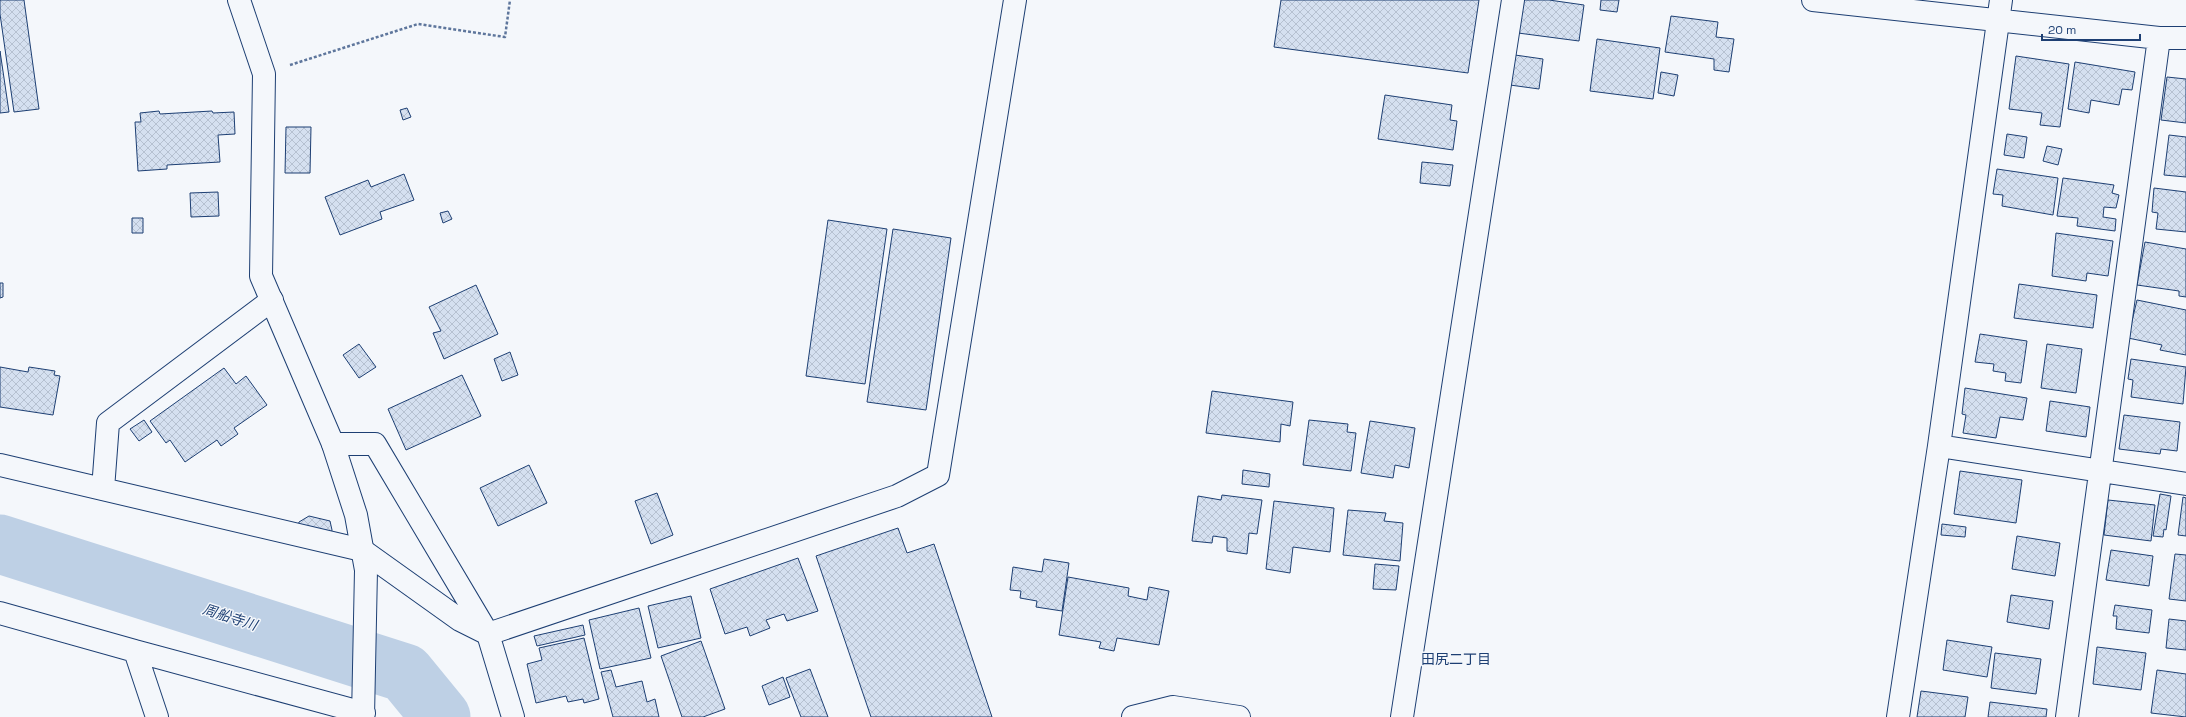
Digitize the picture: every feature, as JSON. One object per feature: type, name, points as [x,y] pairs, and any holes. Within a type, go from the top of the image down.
[{"type":"street","points":[[0,613],[135,651],[364,708],[364,560],[356,516],[333,444],[261,276],[264,74],[239,0]]},
{"type":"street","points":[[0,465],[102,489],[364,560],[460,620],[488,634],[897,496],[938,475],[1014,0]]},
{"type":"street","points":[[1402,717],[1513,0]]},
{"type":"street","points":[[1813,0],[1999,10],[2159,38],[2186,38]]},
{"type":"street","points":[[1898,717],[1939,446],[1999,10]]},
{"type":"street","points":[[2067,717],[2159,38]]},
{"type":"street","points":[[102,489],[108,423],[272,300]]},
{"type":"street","points":[[333,444],[374,444],[488,634],[513,717]]},
{"type":"street","points":[[1939,446],[2186,484]]},
{"type":"street","points":[[135,651],[157,717]]},
{"type":"street","points":[[1133,717],[1173,707],[1239,717]]},
{"type":"path","points":[[264,74],[418,24],[505,37],[510,0]]},
{"type":"building","points":[[0,0],[24,0],[39,109],[14,112],[0,14]]},
{"type":"building","points":[[1281,0],[1479,0],[1468,73],[1274,47]]},
{"type":"building","points":[[1522,0],[1549,0],[1584,5],[1579,41],[1518,33]]},
{"type":"building","points":[[1601,0],[1619,0],[1617,12],[1600,10]]},
{"type":"building","points":[[1671,16],[1718,22],[1716,37],[1734,39],[1729,72],[1714,70],[1714,59],[1665,52]]},
{"type":"building","points":[[1597,39],[1660,48],[1653,99],[1590,91]]},
{"type":"building","points":[[0,51],[9,112],[0,113]]},
{"type":"building","points":[[1515,55],[1543,59],[1539,89],[1510,85]]},
{"type":"building","points":[[2016,56],[2069,64],[2060,127],[2040,125],[2042,113],[2009,109]]},
{"type":"building","points":[[2075,62],[2135,72],[2132,90],[2122,89],[2119,105],[2091,100],[2089,113],[2068,109]]},
{"type":"building","points":[[1661,72],[1678,75],[1674,96],[1658,93]]},
{"type":"building","points":[[2167,77],[2186,79],[2186,123],[2161,120]]},
{"type":"building","points":[[1385,95],[1452,105],[1450,120],[1457,121],[1453,150],[1378,139]]},
{"type":"building","points":[[407,108],[411,117],[403,120],[400,110]]},
{"type":"building","points":[[159,111],[160,114],[212,111],[213,113],[234,112],[235,134],[218,135],[220,162],[167,165],[167,169],[138,171],[135,122],[141,122],[140,113]]},
{"type":"building","points":[[286,127],[311,127],[310,173],[285,173]]},
{"type":"building","points":[[2007,134],[2027,137],[2024,158],[2004,155]]},
{"type":"building","points":[[2169,135],[2186,137],[2186,177],[2164,175]]},
{"type":"building","points":[[2047,146],[2062,149],[2058,165],[2043,161]]},
{"type":"building","points":[[1422,162],[1453,165],[1450,186],[1420,183]]},
{"type":"building","points":[[1997,169],[2058,178],[2053,215],[2002,206],[2003,195],[1993,194]]},
{"type":"building","points":[[404,174],[414,200],[380,212],[382,219],[340,235],[325,197],[368,180],[371,187]]},
{"type":"building","points":[[2063,178],[2114,185],[2112,193],[2119,195],[2116,208],[2104,207],[2103,217],[2116,219],[2115,231],[2077,226],[2078,218],[2057,216]]},
{"type":"building","points":[[2154,188],[2186,192],[2186,232],[2156,229],[2158,213],[2152,212]]},
{"type":"building","points":[[218,192],[219,216],[191,217],[190,193]]},
{"type":"building","points":[[448,211],[452,219],[443,223],[440,213]]},
{"type":"building","points":[[132,218],[143,218],[143,233],[132,233]]},
{"type":"building","points":[[828,220],[887,229],[865,384],[806,376]]},
{"type":"building","points":[[893,229],[951,238],[926,410],[867,402]]},
{"type":"building","points":[[2056,233],[2113,241],[2108,276],[2087,273],[2086,281],[2052,276]]},
{"type":"building","points":[[2145,242],[2186,249],[2186,297],[2179,296],[2179,291],[2137,285]]},
{"type":"building","points":[[0,283],[3,283],[3,297],[0,298]]},
{"type":"building","points":[[2019,284],[2097,295],[2093,328],[2014,318]]},
{"type":"building","points":[[476,285],[498,334],[444,359],[433,333],[441,331],[429,307]]},
{"type":"building","points":[[2137,300],[2186,310],[2186,355],[2160,350],[2162,345],[2128,338]]},
{"type":"building","points":[[1980,334],[2027,341],[2021,383],[2005,381],[2006,373],[1993,371],[1994,364],[1975,362]]},
{"type":"building","points":[[359,344],[376,367],[359,378],[343,355]]},
{"type":"building","points":[[2047,344],[2082,349],[2076,393],[2041,388]]},
{"type":"building","points":[[510,352],[518,375],[502,381],[494,359]]},
{"type":"building","points":[[2131,359],[2186,367],[2183,404],[2131,397],[2133,380],[2128,379]]},
{"type":"building","points":[[0,367],[28,372],[29,367],[55,371],[54,375],[60,376],[53,415],[0,407]]},
{"type":"building","points":[[224,368],[236,384],[246,376],[267,405],[234,428],[238,434],[221,446],[217,440],[185,462],[170,440],[166,443],[150,421]]},
{"type":"building","points":[[462,375],[481,416],[406,450],[388,409]]},
{"type":"building","points":[[1965,388],[2027,398],[2023,420],[2000,417],[1996,438],[1963,433],[1966,415],[1962,414]]},
{"type":"building","points":[[1212,391],[1293,402],[1290,426],[1281,424],[1280,442],[1206,433]]},
{"type":"building","points":[[2050,401],[2090,407],[2086,437],[2046,431]]},
{"type":"building","points":[[2124,415],[2180,422],[2177,451],[2161,449],[2160,454],[2119,449]]},
{"type":"building","points":[[144,420],[152,432],[139,441],[130,429]]},
{"type":"building","points":[[1309,420],[1348,424],[1347,432],[1356,433],[1351,471],[1303,465]]},
{"type":"building","points":[[1370,421],[1415,428],[1409,468],[1395,465],[1393,478],[1361,473]]},
{"type":"building","points":[[529,465],[547,503],[498,526],[480,488]]},
{"type":"building","points":[[1243,470],[1270,474],[1269,487],[1242,484]]},
{"type":"building","points":[[1960,471],[2022,480],[2016,523],[1954,514]]},
{"type":"building","points":[[657,493],[673,535],[651,544],[635,501]]},
{"type":"building","points":[[2160,494],[2171,496],[2166,530],[2164,529],[2163,537],[2153,536]]},
{"type":"building","points":[[1222,495],[1262,500],[1257,534],[1249,533],[1247,554],[1227,551],[1227,538],[1213,536],[1212,543],[1192,541],[1198,496],[1221,500]]},
{"type":"building","points":[[2183,497],[2186,498],[2186,536],[2178,535]]},
{"type":"building","points":[[2108,500],[2155,505],[2151,541],[2104,535]]},
{"type":"building","points":[[1274,501],[1334,508],[1330,552],[1293,547],[1290,573],[1266,569]]},
{"type":"building","points":[[1348,510],[1386,513],[1384,521],[1403,523],[1400,561],[1343,555]]},
{"type":"building","points":[[309,516],[330,521],[332,530],[330,538],[297,529],[299,522]]},
{"type":"building","points":[[1942,524],[1966,527],[1965,537],[1941,535]]},
{"type":"building","points":[[898,528],[907,553],[934,544],[992,717],[871,717],[816,556]]},
{"type":"building","points":[[2017,536],[2060,543],[2055,576],[2012,569]]},
{"type":"building","points":[[2111,550],[2153,556],[2149,586],[2106,580]]},
{"type":"building","points":[[2175,554],[2186,555],[2186,601],[2169,599]]},
{"type":"building","points":[[798,558],[818,611],[787,621],[784,614],[766,620],[770,628],[750,636],[747,627],[725,634],[710,589]]},
{"type":"building","points":[[1044,559],[1069,563],[1062,611],[1036,607],[1037,601],[1020,598],[1021,591],[1010,590],[1013,567],[1042,572]]},
{"type":"building","points":[[1375,564],[1399,566],[1396,590],[1373,589]]},
{"type":"building","points":[[1068,577],[1129,588],[1128,596],[1147,600],[1149,587],[1169,591],[1159,645],[1117,638],[1114,651],[1099,648],[1101,642],[1059,635]]},
{"type":"building","points":[[2011,595],[2053,601],[2049,629],[2007,622]]},
{"type":"building","points":[[691,596],[701,638],[658,648],[648,606]]},
{"type":"building","points":[[2115,605],[2152,610],[2149,633],[2116,629],[2117,616],[2113,616]]},
{"type":"building","points":[[639,608],[651,658],[600,669],[589,620]]},
{"type":"building","points":[[2169,619],[2186,621],[2186,650],[2166,648]]},
{"type":"building","points":[[583,625],[585,635],[537,646],[534,636]]},
{"type":"building","points":[[584,638],[599,699],[584,703],[583,699],[568,702],[566,696],[536,703],[527,664],[542,660],[539,648]]},
{"type":"building","points":[[1947,640],[1992,647],[1987,677],[1943,670]]},
{"type":"building","points":[[701,641],[725,709],[703,717],[682,717],[661,656]]},
{"type":"building","points":[[2097,647],[2146,653],[2141,690],[2093,684]]},
{"type":"building","points":[[1995,653],[2041,659],[2036,694],[1991,688]]},
{"type":"building","points":[[810,669],[828,717],[801,717],[786,678]]},
{"type":"building","points":[[611,670],[616,687],[642,681],[647,702],[655,699],[659,717],[613,717],[601,672]]},
{"type":"building","points":[[2157,670],[2186,674],[2186,717],[2151,713]]},
{"type":"building","points":[[783,677],[790,697],[769,705],[762,686]]},
{"type":"building","points":[[1921,691],[1968,697],[1965,717],[1917,717]]},
{"type":"building","points":[[1990,702],[2047,709],[2046,717],[1988,717]]},
{"type":"waterway","name":"周船寺川","points":[[0,544],[405,673],[441,717]]},
{"type":"district","name":"田尻二丁目","points":[[1456,659]]}]
